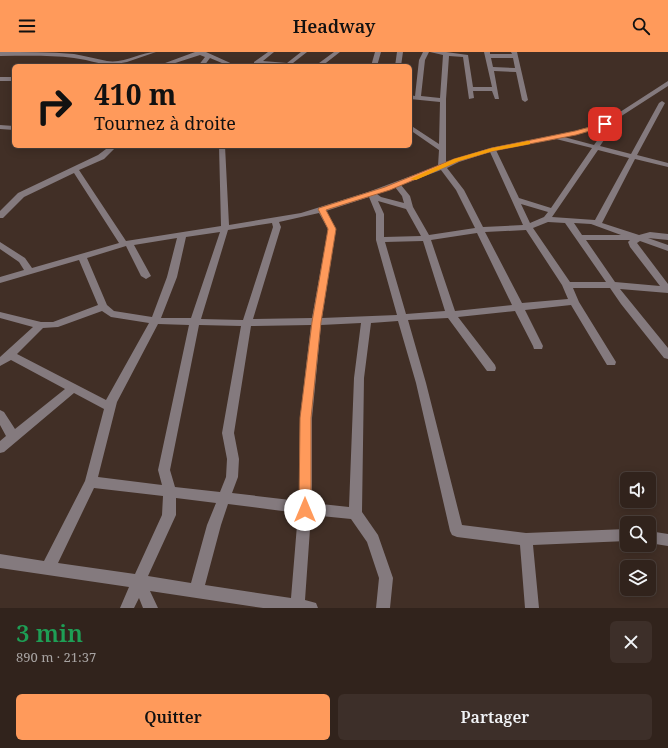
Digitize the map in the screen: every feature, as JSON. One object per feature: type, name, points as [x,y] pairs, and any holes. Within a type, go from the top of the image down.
[{"type":"street","points":[[108,63],[153,52]]},
{"type":"street","points":[[166,64],[200,52],[228,64]]},
{"type":"street","points":[[256,64],[271,52]]},
{"type":"street","points":[[288,64],[304,52]]},
{"type":"street","points":[[321,64],[337,52]]},
{"type":"street","points":[[375,64],[378,52]]},
{"type":"street","points":[[398,64],[400,52]]},
{"type":"street","points":[[418,98],[422,60],[426,52]]},
{"type":"street","points":[[433,52],[446,54],[456,53],[466,56],[471,98]]},
{"type":"street","points":[[0,54],[57,55],[95,60],[111,64]]},
{"type":"street","points":[[446,54],[443,100],[442,167],[460,190],[538,346]]},
{"type":"street","points":[[497,98],[488,54],[514,54],[525,100]]},
{"type":"street","points":[[203,64],[208,56]]},
{"type":"street","points":[[92,64],[95,60]]},
{"type":"street","points":[[491,69],[518,70]]},
{"type":"street","points":[[0,79],[12,79]]},
{"type":"street","points":[[0,280],[126,243],[275,221],[321,209],[397,185],[456,160],[492,150],[555,137],[605,124],[668,83]]},
{"type":"street","points":[[470,89],[495,89]]},
{"type":"street","points":[[412,98],[443,100]]},
{"type":"street","points":[[597,224],[633,156],[665,103],[641,102]]},
{"type":"street","points":[[547,219],[609,128],[605,124]]},
{"type":"street","points":[[0,127],[12,128]]},
{"type":"street","points":[[412,127],[443,150]]},
{"type":"street","points":[[555,137],[668,165]]},
{"type":"street","points":[[0,216],[21,195],[101,157],[112,148]]},
{"type":"street","points":[[128,608],[169,515],[170,492],[164,470],[195,322],[225,228],[222,148]]},
{"type":"street","points":[[492,150],[528,227],[567,285],[574,302],[611,362]]},
{"type":"street","points":[[75,169],[126,243],[146,276]]},
{"type":"street","points":[[397,185],[406,196],[409,207],[426,238],[451,314],[491,368]]},
{"type":"street","points":[[371,194],[378,200],[409,207]]},
{"type":"street","points":[[371,194],[380,214],[380,240],[421,383],[457,531],[526,539],[620,535]]},
{"type":"street","points":[[516,200],[552,211]]},
{"type":"street","points":[[297,607],[305,508],[306,418],[316,322],[332,229],[321,209]]},
{"type":"street","points":[[380,240],[426,238],[480,230],[528,227],[547,219],[583,221],[597,224],[668,248]]},
{"type":"street","points":[[196,590],[212,532],[232,476],[233,459],[228,433],[247,323],[277,227],[275,221]]},
{"type":"street","points":[[568,221],[624,302],[668,355]]},
{"type":"street","points":[[48,568],[91,482],[111,402],[155,320],[172,277],[182,234]]},
{"type":"street","points":[[668,237],[650,235],[632,242],[634,247],[668,290]]},
{"type":"street","points":[[581,238],[624,236],[640,238]]},
{"type":"street","points":[[0,245],[22,260],[30,272]]},
{"type":"street","points":[[82,256],[102,307],[111,314],[155,320],[247,323],[366,320],[451,314],[574,302]]},
{"type":"street","points":[[567,285],[613,285],[668,290]]},
{"type":"street","points":[[0,315],[41,325],[54,325],[102,307]]},
{"type":"street","points":[[366,320],[359,378],[355,514],[373,539],[386,578],[383,608]]},
{"type":"street","points":[[0,362],[10,355],[41,325]]},
{"type":"street","points":[[10,355],[72,389],[110,407]]},
{"type":"street","points":[[0,448],[72,389]]},
{"type":"street","points":[[0,415],[13,437]]},
{"type":"street","points":[[91,482],[355,514]]},
{"type":"street","points":[[656,538],[668,540]]},
{"type":"street","points":[[526,539],[532,608]]},
{"type":"street","points":[[0,561],[311,608]]},
{"type":"street","points":[[139,582],[151,608]]},
{"type":"slow traffic","points":[[414,179],[456,160],[528,142]]},
{"type":"route","points":[[305,510],[306,418],[316,322],[332,229],[321,209],[387,189],[456,160],[492,150],[576,133],[605,124]]}]
